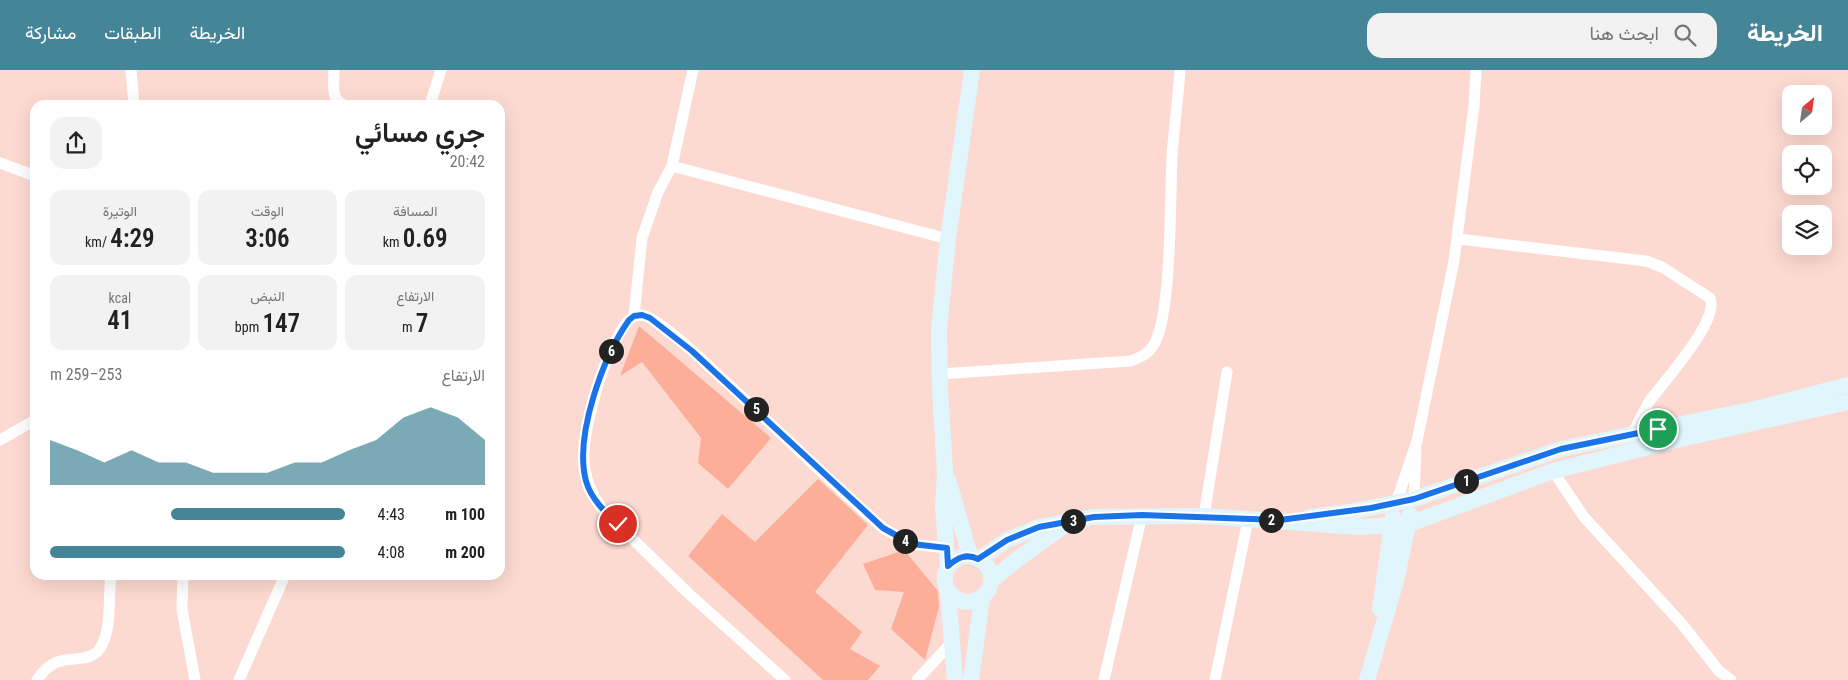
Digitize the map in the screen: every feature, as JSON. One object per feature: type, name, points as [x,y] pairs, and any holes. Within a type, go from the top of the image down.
[{"type":"street","points":[[131,70],[134,100]]},
{"type":"street","points":[[334,70],[334,97],[337,100]]},
{"type":"street","points":[[432,100],[441,70]]},
{"type":"street","points":[[693,70],[672,166],[658,192],[642,238],[634,316],[623,328],[609,355],[596,393],[585,436],[584,467],[586,482],[592,496],[603,510],[687,592],[785,680]]},
{"type":"street","points":[[959,679],[952,642],[948,593],[944,584],[944,575],[948,566],[943,508],[945,472],[939,374],[939,330],[948,238],[972,70]]},
{"type":"street","points":[[939,374],[1131,361],[1144,356],[1154,346],[1161,324],[1167,271],[1172,155],[1180,70]]},
{"type":"street","points":[[1378,636],[1382,589],[1391,526],[1396,503],[1416,441],[1458,240],[1476,70]]},
{"type":"street","points":[[0,163],[30,174]]},
{"type":"street","points":[[672,166],[948,238]]},
{"type":"street","points":[[1458,240],[1646,261],[1662,267],[1710,298],[1712,310],[1707,321],[1650,402],[1633,433]]},
{"type":"street","points":[[634,316],[642,315],[650,318],[692,351],[883,528],[912,544],[947,548]]},
{"type":"street","points":[[1204,516],[1227,372]]},
{"type":"street","points":[[948,566],[958,558],[974,557],[1007,540],[1039,527],[1094,517],[1142,515],[1204,516],[1248,520],[1280,520],[1349,512],[1396,503],[1414,499],[1561,449],[1778,404],[1848,385]]},
{"type":"street","points":[[1280,520],[1327,526],[1391,526],[1409,524],[1553,471],[1676,440],[1848,402]]},
{"type":"street","points":[[0,440],[30,423]]},
{"type":"street","points":[[1367,680],[1378,636],[1396,581],[1409,524],[1414,499],[1416,441]]},
{"type":"street","points":[[1553,471],[1584,516],[1682,624],[1720,671],[1731,680]]},
{"type":"street","points":[[945,472],[974,557],[988,568],[991,581]]},
{"type":"street","points":[[1104,680],[1142,515]]},
{"type":"street","points":[[1215,680],[1248,520]]},
{"type":"street","points":[[959,679],[982,598],[988,590],[991,581],[1014,560],[1068,523]]},
{"type":"street","points":[[37,680],[48,667],[60,661],[80,659],[98,652],[103,644],[106,629],[111,580]]},
{"type":"street","points":[[182,580],[182,609],[195,680]]},
{"type":"street","points":[[240,680],[282,580]]},
{"type":"street","points":[[948,593],[960,602],[975,602],[982,598]]},
{"type":"street","points":[[918,680],[952,642]]},
{"type":"building","points":[[639,326],[771,438],[728,489],[698,463],[701,438],[642,362],[620,376]]},
{"type":"building","points":[[818,479],[868,525],[815,592],[862,632],[850,649],[880,666],[868,680],[823,680],[688,556],[722,514],[755,542]]},
{"type":"building","points":[[904,550],[938,591],[939,607],[925,660],[891,629],[904,592],[875,590],[863,564]]},
{"type":"route","points":[[618,524],[592,496],[586,482],[584,467],[585,436],[596,393],[609,355],[629,320],[634,316],[642,315],[650,318],[692,351],[883,528],[912,544],[924,547],[947,548],[948,566],[958,558],[970,556],[978,559],[1007,540],[1039,527],[1094,517],[1142,515],[1204,516],[1248,520],[1280,520],[1371,508],[1414,499],[1561,449],[1610,437],[1658,429]]}]
